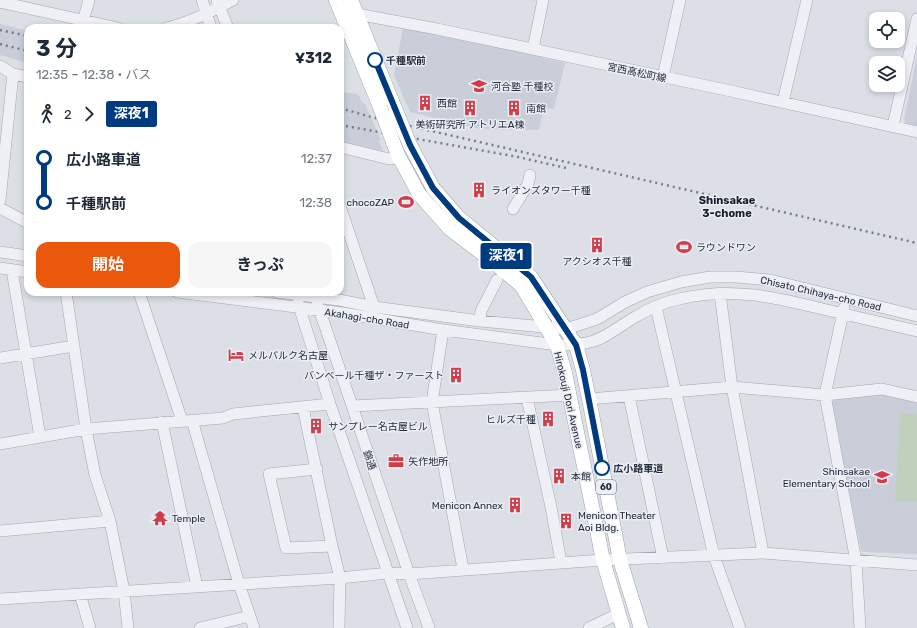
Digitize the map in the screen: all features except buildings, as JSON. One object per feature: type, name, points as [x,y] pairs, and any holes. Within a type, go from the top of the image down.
[{"type":"main road","name":"Hirokouji Dori Avenue","points":[[336,0],[399,157],[419,194],[450,229],[521,285],[557,345],[570,396],[603,560],[623,628]]},
{"type":"main road","name":"Hirokouji Dori Avenue","points":[[351,0],[410,145],[433,188],[459,218],[531,277],[576,345],[589,399],[620,560],[641,628]]},
{"type":"street","points":[[84,20],[89,0]]},
{"type":"street","points":[[202,0],[210,24]]},
{"type":"street","points":[[179,24],[206,13],[218,4],[233,0]]},
{"type":"street","points":[[533,50],[543,0]]},
{"type":"street","points":[[664,77],[680,0]]},
{"type":"street","points":[[783,102],[807,0]]},
{"type":"street","points":[[0,2],[40,5],[84,20],[101,24]]},
{"type":"street","points":[[218,4],[226,24]]},
{"type":"street","name":"宮西高松町線","points":[[357,14],[783,102],[917,132]]},
{"type":"street","points":[[893,126],[917,19]]},
{"type":"street","points":[[0,66],[13,74],[24,76]]},
{"type":"street","points":[[0,200],[13,74]]},
{"type":"street","points":[[344,148],[389,159],[399,157]]},
{"type":"street","points":[[512,209],[528,184],[530,175]]},
{"type":"street","points":[[0,208],[24,221]]},
{"type":"street","points":[[344,218],[374,307]]},
{"type":"street","points":[[0,252],[24,255]]},
{"type":"street","points":[[0,268],[24,272]]},
{"type":"street","points":[[12,270],[40,437]]},
{"type":"street","name":"Chisato Chihaya-cho Road","points":[[566,329],[596,319],[625,302],[647,292],[681,282],[710,277],[736,277],[770,280],[917,316]]},
{"type":"street","points":[[480,321],[481,311],[497,280]]},
{"type":"street","points":[[720,293],[732,387],[763,553]]},
{"type":"street","name":"Chisato Chihaya-cho Road","points":[[576,345],[605,337],[638,315],[678,299],[700,294],[720,293],[746,293],[774,297],[917,331]]},
{"type":"street","points":[[67,296],[86,429],[95,475],[110,521],[124,591],[128,628]]},
{"type":"street","points":[[140,296],[187,420],[254,628]]},
{"type":"street","name":"Akahagi-cho Road","points":[[208,296],[378,318],[443,330],[557,345],[576,345]]},
{"type":"street","points":[[290,296],[299,308]]},
{"type":"street","name":"錦通","points":[[316,296],[319,310],[409,574],[429,628]]},
{"type":"street","name":"Akahagi-cho Road","points":[[321,296],[374,307],[480,321],[566,329]]},
{"type":"street","points":[[846,299],[825,395],[856,561],[860,628]]},
{"type":"street","points":[[656,307],[714,556],[740,628]]},
{"type":"street","name":"錦通","points":[[299,308],[330,404],[407,628]]},
{"type":"street","points":[[443,330],[432,402],[463,569]]},
{"type":"street","points":[[0,358],[74,346]]},
{"type":"street","points":[[589,399],[732,387],[825,395],[882,389],[917,397]]},
{"type":"street","points":[[352,406],[570,396]]},
{"type":"street","points":[[629,396],[663,558]]},
{"type":"street","points":[[527,398],[551,507],[561,562]]},
{"type":"street","points":[[0,444],[86,429],[223,418],[233,414],[330,404]]},
{"type":"street","points":[[303,407],[340,578],[339,628]]},
{"type":"street","points":[[162,422],[197,587]]},
{"type":"street","points":[[317,469],[269,474],[286,548],[332,546]]},
{"type":"street","points":[[0,531],[110,521]]},
{"type":"street","points":[[0,599],[340,578],[388,573],[409,574],[561,562],[763,553],[917,565]]},
{"type":"street","points":[[80,594],[90,628]]},
{"type":"street","points":[[589,628],[618,614]]},
{"type":"street","points":[[200,628],[250,616]]},
{"type":"shaded area","points":[[0,24],[24,30],[24,62],[0,55]]},
{"type":"shaded area","name":"河合塾 千種校","points":[[403,28],[486,44],[565,63],[554,109],[544,108],[539,130],[480,129],[410,112],[394,75]]},
{"type":"shaded area","points":[[917,56],[917,126],[906,123],[904,120]]},
{"type":"shaded area","points":[[344,92],[358,94],[362,102],[365,104],[381,140],[379,141],[383,151],[344,142]]},
{"type":"shaded area","name":"Shinsakae Elementary School","points":[[882,394],[917,401],[917,554],[863,552],[861,550],[831,403],[835,399]]},
{"type":"green space","points":[[900,412],[917,414],[917,502],[895,501]]},
{"type":"railway","points":[[0,30],[24,35]]},
{"type":"railway","points":[[0,44],[24,50]]},
{"type":"railway","points":[[344,109],[371,117],[917,243]]},
{"type":"railway","points":[[344,126],[518,157],[566,168]]},
{"type":"bus line","name":"深夜1","points":[[375,60],[410,145],[433,188],[459,218],[531,277],[576,345],[583,370],[602,468]]},
{"type":"place","name":"千種駅前","points":[[375,60]]},
{"type":"place","name":"河合塾 千種校","points":[[479,86]]},
{"type":"place","name":"西館","points":[[425,103]]},
{"type":"place","name":"美術研究所 アトリエA棟","points":[[470,108]]},
{"type":"place","name":"南館","points":[[514,108]]},
{"type":"place","name":"ライオンズタワー千種","points":[[479,190]]},
{"type":"place","name":"chocoZAP","points":[[406,202]]},
{"type":"place","name":"アクシオス千種","points":[[597,245]]},
{"type":"place","name":"ラウンドワン","points":[[684,247]]},
{"type":"place","name":"メルパルク名古屋","points":[[236,355]]},
{"type":"place","name":"バンベール千種ザ・ファースト","points":[[456,375]]},
{"type":"place","name":"ヒルズ千種","points":[[548,419]]},
{"type":"place","name":"サンプレー名古屋ビル","points":[[316,426]]},
{"type":"place","name":"矢作地所","points":[[396,461]]},
{"type":"place","name":"広小路車道","points":[[602,468]]},
{"type":"place","name":"本館","points":[[559,476]]},
{"type":"place","name":"Shinsakae Elementary School","points":[[882,477]]},
{"type":"place","name":"Menicon Annex","points":[[515,505]]},
{"type":"place","name":"Temple","points":[[160,518]]},
{"type":"place","name":"Menicon Theater Aoi Bldg.","points":[[566,521]]},
{"type":"district","name":"Shinsakae 3-chome","points":[[727,206]]}]
